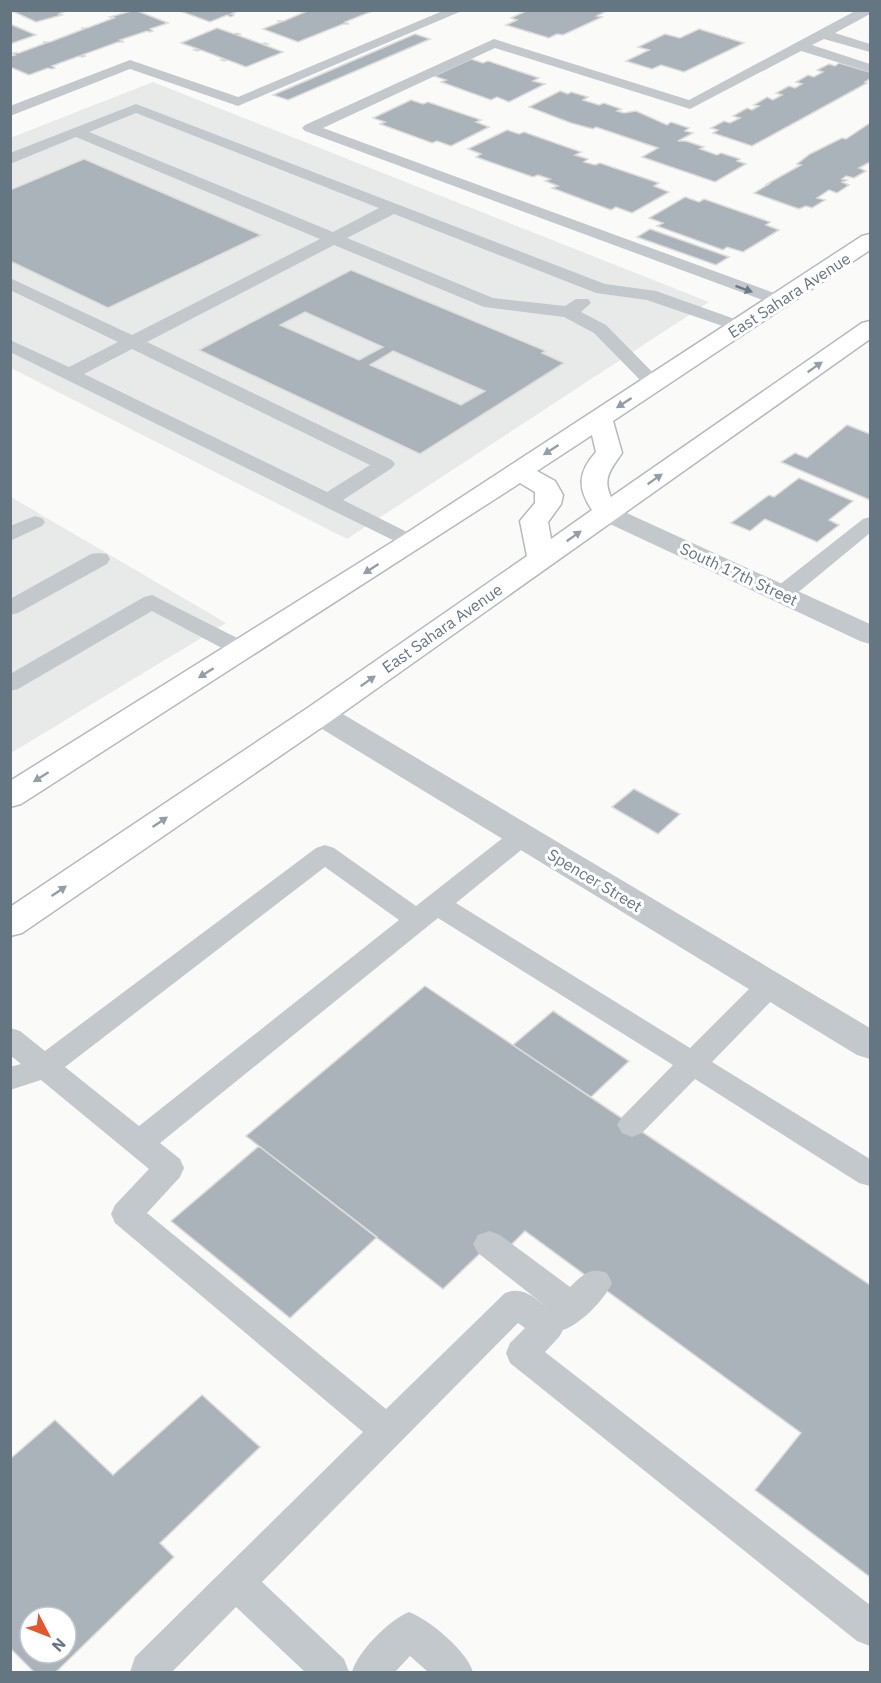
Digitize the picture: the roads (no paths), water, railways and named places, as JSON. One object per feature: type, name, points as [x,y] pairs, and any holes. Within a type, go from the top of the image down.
[{"type":"main road","name":"East Sahara Avenue","points":[[10,796],[412,542],[870,241]]},
{"type":"main road","name":"East Sahara Avenue","points":[[10,924],[320,714],[870,328]]},
{"type":"main road","points":[[600,418],[609,453],[597,466],[592,479],[599,502],[607,512]]},
{"type":"main road","points":[[519,472],[546,487],[550,495],[548,504],[534,521],[542,559]]},
{"type":"street","name":"South 17th Street","points":[[607,512],[870,635]]},
{"type":"street","name":"Spencer Street","points":[[320,714],[870,1045]]},
{"type":"lane","points":[[10,112],[130,64],[238,102],[458,10]]},
{"type":"lane","points":[[779,302],[310,128],[494,43],[690,105],[868,10]]},
{"type":"lane","points":[[822,34],[870,48]]},
{"type":"lane","points":[[799,46],[870,68]]},
{"type":"lane","points":[[10,159],[136,108],[602,289],[650,295],[740,327]]},
{"type":"lane","points":[[76,132],[490,303],[568,312],[600,329],[654,383]]},
{"type":"lane","points":[[70,374],[393,208]]},
{"type":"lane","points":[[10,283],[385,464],[328,501]]},
{"type":"lane","points":[[568,312],[602,289]]},
{"type":"lane","points":[[10,345],[412,542]]},
{"type":"lane","points":[[10,535],[35,522]]},
{"type":"lane","points":[[782,594],[870,523]]},
{"type":"lane","points":[[10,608],[99,559]]},
{"type":"lane","points":[[10,684],[152,602],[243,650]]},
{"type":"lane","points":[[139,1143],[522,836]]},
{"type":"lane","points":[[10,1079],[45,1067],[325,854],[693,1062],[870,1174]]},
{"type":"lane","points":[[632,1125],[770,985]]},
{"type":"lane","points":[[10,1038],[169,1168],[126,1214],[387,1431]]},
{"type":"lane","points":[[489,1244],[526,1291],[560,1316]]},
{"type":"lane","points":[[596,1283],[522,1353],[870,1628]]},
{"type":"lane","points":[[150,1672],[148,1670],[526,1291]]},
{"type":"lane","points":[[236,1582],[331,1672]]},
{"type":"lane","points":[[370,1672],[409,1630],[455,1672]]}]
